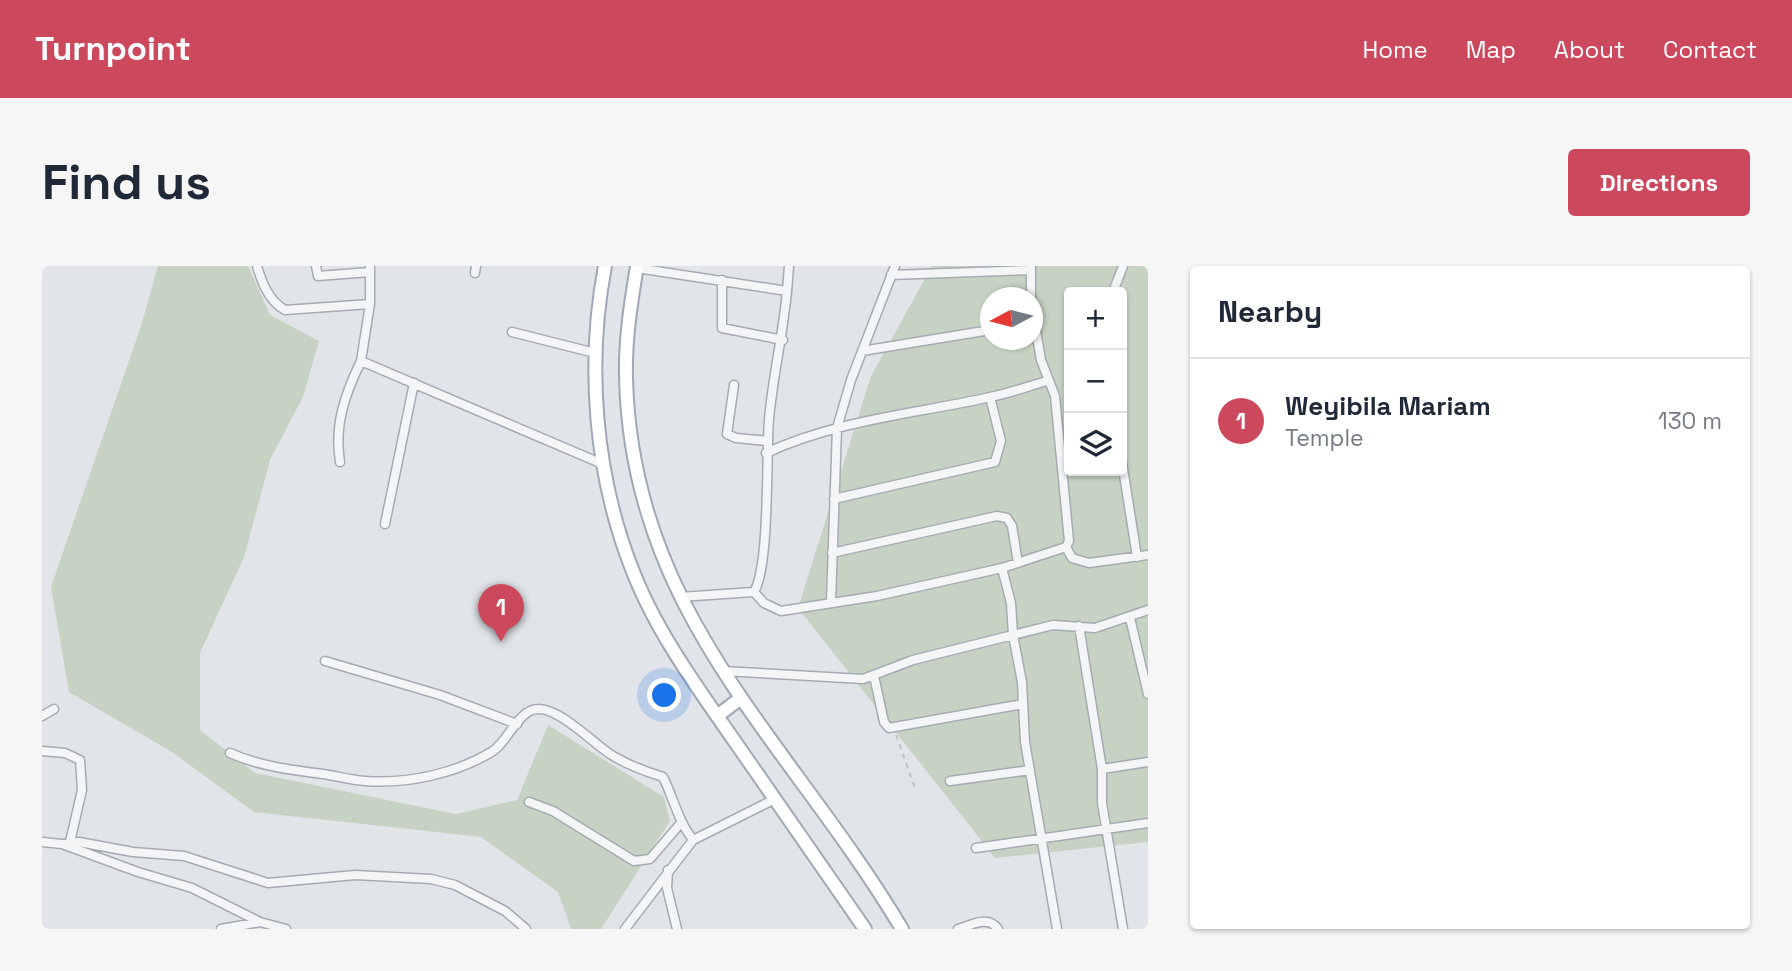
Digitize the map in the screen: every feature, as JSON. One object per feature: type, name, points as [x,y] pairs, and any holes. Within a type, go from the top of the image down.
[{"type":"main road","points":[[605,266],[595,353],[598,419],[617,525],[632,570],[663,632],[717,716],[865,929]]},
{"type":"main road","points":[[637,267],[627,338],[629,426],[636,472],[652,533],[680,597],[723,671],[902,929]]},
{"type":"main road","points":[[717,716],[741,698]]},
{"type":"street","points":[[257,266],[265,289],[277,306],[285,310],[370,304]]},
{"type":"street","points":[[316,266],[318,276],[370,269],[370,304],[361,361],[346,391],[340,416],[337,447],[340,462]]},
{"type":"street","points":[[754,592],[760,577],[766,453],[783,340],[789,266]]},
{"type":"street","points":[[831,602],[837,428],[862,351],[895,266]]},
{"type":"street","points":[[1115,287],[1123,266]]},
{"type":"street","points":[[637,267],[787,291]]},
{"type":"street","points":[[891,275],[1031,268],[1031,287]]},
{"type":"street","points":[[722,280],[722,328],[783,340]]},
{"type":"street","points":[[512,332],[595,353]]},
{"type":"street","points":[[862,351],[980,332]]},
{"type":"street","points":[[754,592],[764,603],[781,611],[916,588],[1002,568],[1066,547],[1069,541],[1055,396],[1047,381],[1040,350]]},
{"type":"street","points":[[361,361],[605,465]]},
{"type":"street","points":[[766,453],[803,436],[943,404],[990,397],[1047,381]]},
{"type":"street","points":[[385,524],[414,383]]},
{"type":"street","points":[[734,385],[727,434],[736,438],[768,441]]},
{"type":"street","points":[[834,499],[995,462],[1000,442],[997,414],[990,397]]},
{"type":"street","points":[[1124,476],[1137,557]]},
{"type":"street","points":[[832,553],[997,516],[1007,518],[1012,526],[1018,563]]},
{"type":"street","points":[[1066,547],[1072,558],[1089,563],[1148,555]]},
{"type":"street","points":[[1002,568],[1011,603],[1030,770],[1056,929]]},
{"type":"street","points":[[680,597],[754,592]]},
{"type":"street","points":[[723,671],[855,680],[874,676],[913,660],[1053,625],[1095,628],[1148,610]]},
{"type":"street","points":[[1130,618],[1148,694]]},
{"type":"street","points":[[1079,626],[1102,769],[1102,803],[1123,929]]},
{"type":"street","points":[[325,662],[440,695],[517,724]]},
{"type":"street","points":[[874,676],[884,723],[895,728],[1023,704]]},
{"type":"street","points":[[42,716],[54,709]]},
{"type":"street","points":[[230,753],[247,761],[292,770],[387,782],[426,777],[458,768],[504,743],[529,712],[537,709],[551,711],[621,760],[663,777],[676,802],[680,824],[693,840]]},
{"type":"street","points":[[42,751],[65,753],[80,760],[82,790],[66,843]]},
{"type":"street","points":[[1102,769],[1148,762]]},
{"type":"street","points":[[950,781],[1030,770]]},
{"type":"street","points":[[625,929],[693,840],[775,799]]},
{"type":"street","points":[[529,802],[553,811],[634,861],[650,859],[680,824]]},
{"type":"street","points":[[976,848],[1148,822]]},
{"type":"street","points":[[42,842],[184,856],[268,883],[391,875],[443,881],[505,911],[526,929]]},
{"type":"street","points":[[66,843],[138,872],[192,888],[260,922],[286,929]]},
{"type":"street","points":[[668,870],[667,888],[677,929]]},
{"type":"street","points":[[958,929],[986,921],[993,923],[998,929]]},
{"type":"street","points":[[221,929],[260,922]]},
{"type":"path","points":[[895,728],[916,791]]},
{"type":"green space","points":[[158,266],[248,266],[270,315],[319,341],[303,397],[270,460],[244,557],[200,653],[200,730],[255,773],[456,814],[517,800],[548,725],[664,797],[670,821],[601,929],[571,929],[558,892],[481,837],[254,812],[172,752],[69,692],[51,587],[142,323]]},
{"type":"green space","points":[[932,266],[1148,266],[1148,842],[995,858],[798,608],[871,376]]},
{"type":"place","name":"Weyibila Mariam","points":[[501,642]]}]
